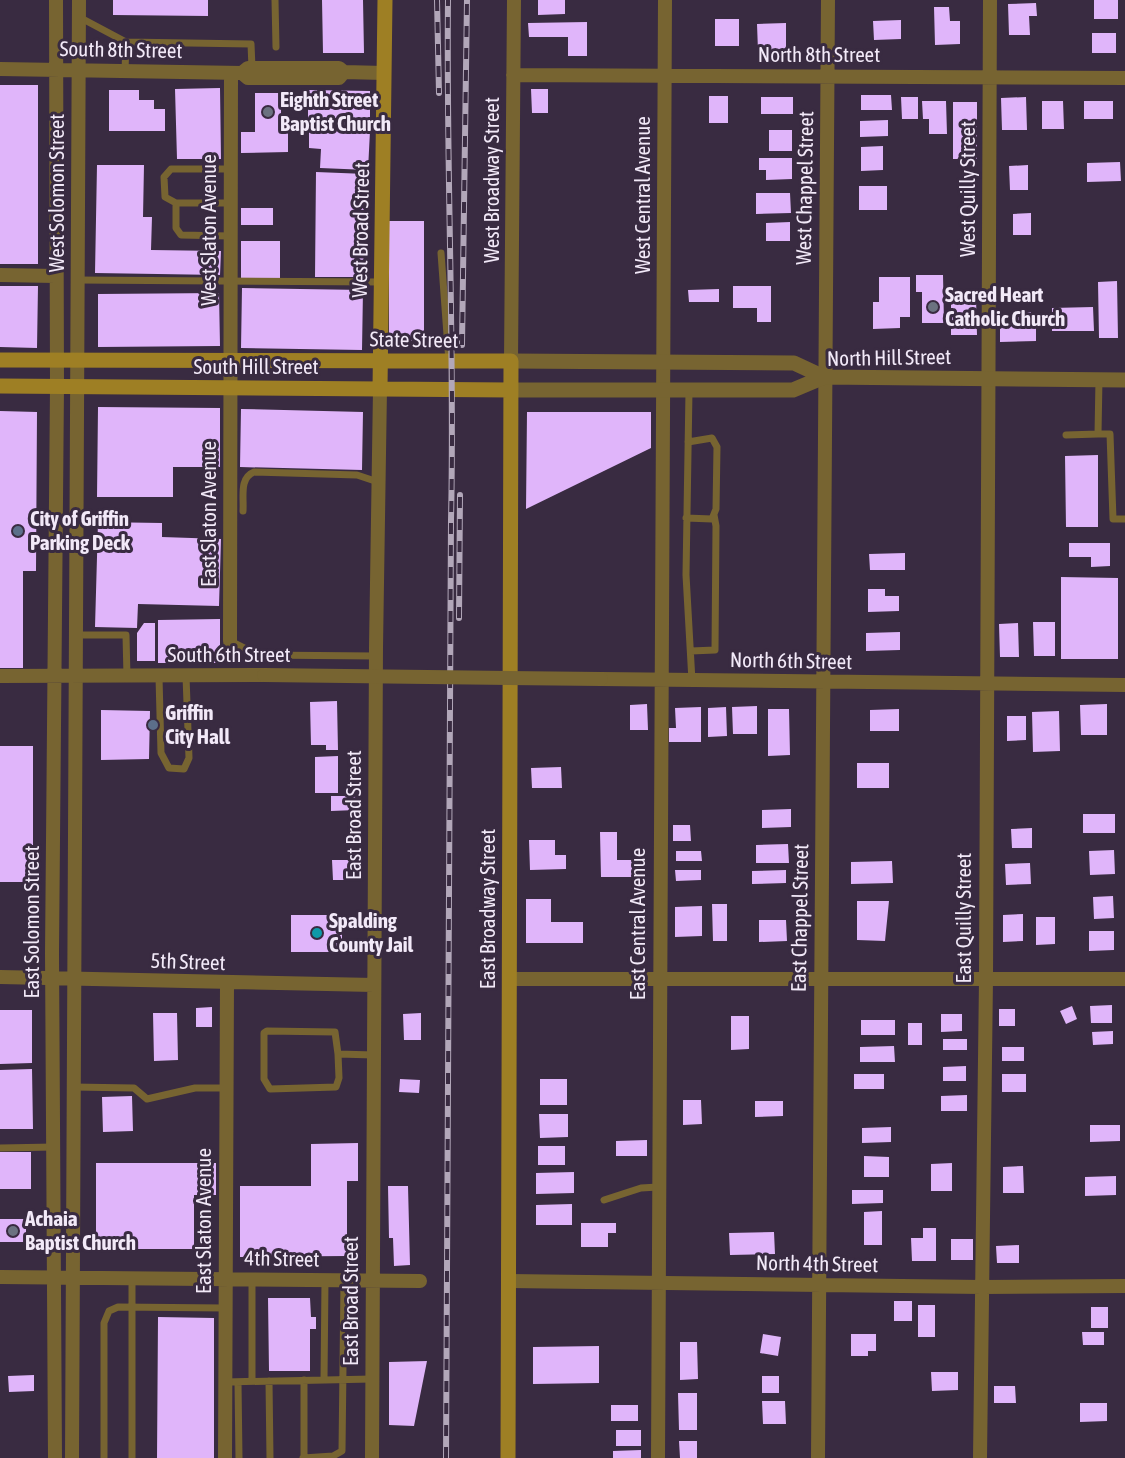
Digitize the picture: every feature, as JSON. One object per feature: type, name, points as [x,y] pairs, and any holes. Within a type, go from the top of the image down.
[{"type":"main road","name":"West Broad Street","points":[[380,389],[385,0]]},
{"type":"main road","name":"State Street","points":[[0,360],[511,361]]},
{"type":"main road","name":"East Broadway Street","points":[[508,1458],[511,361]]},
{"type":"main road","name":"South Hill Street","points":[[0,387],[511,390]]},
{"type":"street","name":"West Solomon Street","points":[[56,0],[57,387]]},
{"type":"street","name":"West Solomon Street","points":[[79,0],[77,280],[79,387]]},
{"type":"street","name":"West Broadway Street","points":[[511,361],[514,0]]},
{"type":"street","name":"West Central Avenue","points":[[662,391],[665,0]]},
{"type":"street","name":"West Chappel Street","points":[[824,377],[828,0]]},
{"type":"street","name":"West Quilly Street","points":[[988,378],[990,0]]},
{"type":"street","name":"South 8th Street","points":[[0,69],[242,72],[248,78],[339,78],[344,72],[384,73]]},
{"type":"street","name":"West Slaton Avenue","points":[[229,388],[230,169],[242,72]]},
{"type":"street","name":"North 8th Street","points":[[513,75],[1125,78]]},
{"type":"street","points":[[0,275],[55,276]]},
{"type":"street","name":"State Street","points":[[511,361],[794,363],[824,377]]},
{"type":"street","name":"North Hill Street","points":[[511,390],[793,390],[824,377],[1125,380]]},
{"type":"street","name":"East Chappel Street","points":[[818,1458],[824,377]]},
{"type":"street","name":"East Quilly Street","points":[[980,1458],[986,979],[988,378]]},
{"type":"street","name":"East Solomon Street","points":[[55,1458],[52,978],[57,387]]},
{"type":"street","name":"East Solomon Street","points":[[72,1458],[79,387]]},
{"type":"street","name":"East Slaton Avenue","points":[[229,388],[230,641]]},
{"type":"street","name":"East Broad Street","points":[[372,1458],[376,656],[380,389]]},
{"type":"street","name":"East Central Avenue","points":[[658,1458],[662,391]]},
{"type":"street","name":"South 6th Street","points":[[0,676],[458,677]]},
{"type":"street","name":"North 6th Street","points":[[458,677],[1125,685]]},
{"type":"street","name":"5th Street","points":[[0,977],[226,984],[374,985]]},
{"type":"street","points":[[509,979],[1125,979]]},
{"type":"street","name":"East Slaton Avenue","points":[[225,1458],[231,1382],[225,1308],[226,984]]},
{"type":"street","name":"4th Street","points":[[0,1277],[420,1281]]},
{"type":"street","name":"North 4th Street","points":[[509,1281],[820,1286],[1125,1286]]},
{"type":"lane","points":[[275,0],[276,48]]},
{"type":"lane","points":[[79,17],[126,42],[251,44],[242,72]]},
{"type":"lane","points":[[125,71],[126,42]]},
{"type":"lane","points":[[230,169],[171,169],[164,177],[165,197],[176,203],[230,203]]},
{"type":"lane","points":[[176,203],[176,228],[181,236],[230,236]]},
{"type":"lane","points":[[441,253],[449,362]]},
{"type":"lane","points":[[77,280],[382,282]]},
{"type":"lane","points":[[1098,434],[1099,380]]},
{"type":"lane","points":[[689,391],[686,575],[692,681]]},
{"type":"lane","points":[[1066,435],[1110,434],[1113,519],[1125,519]]},
{"type":"lane","points":[[688,442],[712,438],[717,447],[714,515],[716,526],[715,650],[691,651]]},
{"type":"lane","points":[[243,511],[244,481],[254,472],[357,475],[378,482]]},
{"type":"lane","points":[[686,518],[712,519],[714,515]]},
{"type":"lane","points":[[77,635],[126,635],[127,676]]},
{"type":"lane","points":[[230,641],[258,655],[376,656]]},
{"type":"lane","points":[[159,676],[161,753],[169,768],[180,770],[184,769],[189,758],[186,676]]},
{"type":"lane","points":[[267,1031],[335,1032],[338,1054],[339,1078],[336,1088],[270,1089],[267,1086],[263,1069],[264,1033],[267,1031]]},
{"type":"lane","points":[[338,1054],[374,1055]]},
{"type":"lane","points":[[73,1087],[134,1088],[147,1099],[195,1088],[226,1088]]},
{"type":"lane","points":[[0,1148],[54,1147]]},
{"type":"lane","points":[[604,1200],[641,1188],[658,1187]]},
{"type":"lane","points":[[132,1277],[132,1458]]},
{"type":"lane","points":[[252,1280],[252,1381]]},
{"type":"lane","points":[[324,1380],[325,1280]]},
{"type":"lane","points":[[304,1380],[304,1457],[333,1456],[342,1451],[344,1281]]},
{"type":"lane","points":[[104,1458],[104,1323],[109,1311],[118,1307],[225,1308]]},
{"type":"lane","points":[[239,1458],[231,1382],[372,1379]]},
{"type":"lane","points":[[269,1381],[270,1458]]},
{"type":"building","points":[[113,0],[208,0],[208,16],[113,15]]},
{"type":"building","points":[[322,0],[363,0],[364,53],[323,53]]},
{"type":"building","points":[[538,0],[565,0],[565,14],[538,15]]},
{"type":"building","points":[[1094,0],[1118,0],[1118,19],[1094,19]]},
{"type":"building","points":[[1036,3],[1037,16],[1029,16],[1030,35],[1009,35],[1008,4]]},
{"type":"building","points":[[934,7],[949,7],[950,21],[960,21],[960,44],[935,45]]},
{"type":"building","points":[[715,19],[739,19],[739,46],[715,46]]},
{"type":"building","points":[[901,20],[901,39],[874,40],[873,21]]},
{"type":"building","points":[[587,22],[587,56],[568,56],[568,37],[529,37],[528,23]]},
{"type":"building","points":[[786,23],[786,51],[758,51],[757,24]]},
{"type":"building","points":[[1092,33],[1116,33],[1116,53],[1092,53]]},
{"type":"building","points":[[0,85],[38,85],[38,264],[0,264]]},
{"type":"building","points":[[220,88],[221,159],[177,159],[175,89]]},
{"type":"building","points":[[531,89],[548,89],[548,113],[532,113]]},
{"type":"building","points":[[109,90],[139,90],[139,100],[154,100],[154,109],[165,109],[165,131],[109,131]]},
{"type":"building","points":[[308,90],[370,91],[370,126],[308,125]]},
{"type":"building","name":"Eighth Street Baptist Church","points":[[255,93],[281,93],[281,131],[288,131],[288,152],[241,153],[241,132],[255,132]]},
{"type":"building","points":[[861,95],[891,95],[892,110],[861,110]]},
{"type":"building","points":[[709,96],[728,96],[728,123],[709,123]]},
{"type":"building","points":[[761,97],[793,97],[793,114],[761,114]]},
{"type":"building","points":[[901,97],[918,97],[918,119],[902,119]]},
{"type":"building","points":[[1026,97],[1027,130],[1002,130],[1001,98]]},
{"type":"building","points":[[922,101],[946,101],[947,134],[929,134],[929,119],[923,119]]},
{"type":"building","points":[[1042,101],[1063,101],[1064,129],[1042,129]]},
{"type":"building","points":[[1084,101],[1113,101],[1113,119],[1084,119]]},
{"type":"building","points":[[953,102],[977,102],[977,159],[953,159]]},
{"type":"building","points":[[888,120],[888,136],[860,137],[860,121]]},
{"type":"building","points":[[309,129],[370,131],[368,170],[320,168],[321,149],[309,148]]},
{"type":"building","points":[[769,130],[792,130],[792,151],[769,151]]},
{"type":"building","points":[[883,146],[883,170],[861,171],[861,147]]},
{"type":"building","points":[[759,158],[792,158],[792,179],[766,180],[766,170],[759,170]]},
{"type":"building","points":[[1120,162],[1121,181],[1087,182],[1087,163]]},
{"type":"building","points":[[97,165],[144,165],[143,217],[152,217],[151,250],[221,251],[220,275],[95,273]]},
{"type":"building","points":[[1028,165],[1028,190],[1010,190],[1009,166]]},
{"type":"building","points":[[316,172],[366,174],[363,277],[315,277]]},
{"type":"building","points":[[859,186],[887,186],[887,210],[859,210]]},
{"type":"building","points":[[756,193],[790,193],[791,213],[756,214]]},
{"type":"building","points":[[241,208],[273,208],[273,225],[241,225]]},
{"type":"building","points":[[1031,213],[1031,235],[1013,235],[1013,214]]},
{"type":"building","points":[[389,221],[424,221],[424,341],[389,341]]},
{"type":"building","points":[[790,222],[790,241],[766,241],[766,223]]},
{"type":"building","points":[[241,241],[280,241],[280,278],[241,278]]},
{"type":"building","name":"Sacred Heart Catholic Church","points":[[916,275],[943,275],[944,323],[922,323],[922,292],[916,292]]},
{"type":"building","points":[[879,277],[910,277],[910,317],[900,317],[900,328],[873,329],[873,302],[879,302]]},
{"type":"building","points":[[1117,281],[1118,338],[1099,338],[1098,282]]},
{"type":"building","points":[[0,286],[38,286],[37,348],[0,347]]},
{"type":"building","points":[[733,286],[771,286],[771,322],[757,322],[757,308],[733,308]]},
{"type":"building","points":[[242,288],[363,290],[362,350],[241,348]]},
{"type":"building","points":[[719,289],[719,302],[689,302],[688,290]]},
{"type":"building","points":[[219,293],[220,346],[98,347],[98,294]]},
{"type":"building","points":[[951,298],[976,298],[977,335],[951,335]]},
{"type":"building","points":[[1093,307],[1094,331],[1052,331],[1052,308]]},
{"type":"building","points":[[1012,312],[1031,312],[1031,322],[1036,322],[1036,341],[1000,342],[1000,321],[1012,321]]},
{"type":"building","points":[[98,407],[220,408],[220,467],[173,467],[173,497],[97,497]]},
{"type":"building","points":[[241,409],[363,412],[362,470],[240,467]]},
{"type":"building","points":[[0,411],[37,412],[36,571],[23,571],[23,668],[0,668]]},
{"type":"building","points":[[527,412],[651,412],[651,448],[526,509]]},
{"type":"building","points":[[1098,455],[1098,527],[1066,527],[1065,456]]},
{"type":"building","points":[[98,522],[162,523],[162,537],[221,539],[219,606],[138,604],[137,628],[95,627]]},
{"type":"building","points":[[1069,543],[1110,543],[1110,566],[1091,567],[1091,557],[1069,557]]},
{"type":"building","points":[[905,553],[905,570],[870,570],[869,554]]},
{"type":"building","points":[[1061,577],[1118,578],[1118,659],[1061,659]]},
{"type":"building","points":[[868,589],[885,589],[885,596],[899,596],[899,611],[868,612]]},
{"type":"building","points":[[220,619],[220,663],[158,663],[158,620]]},
{"type":"building","points":[[1033,622],[1055,622],[1055,656],[1034,656]]},
{"type":"building","points":[[144,623],[155,623],[155,661],[137,661],[137,633]]},
{"type":"building","points":[[1018,623],[1019,657],[1000,657],[999,624]]},
{"type":"building","points":[[900,632],[900,650],[866,651],[866,633]]},
{"type":"building","points":[[337,701],[338,750],[326,750],[326,745],[311,745],[310,702]]},
{"type":"building","points":[[647,704],[648,730],[630,730],[630,705]]},
{"type":"building","points":[[1107,704],[1107,735],[1081,735],[1080,705]]},
{"type":"building","points":[[757,706],[757,734],[733,734],[732,707]]},
{"type":"building","points":[[701,707],[701,742],[669,742],[669,728],[676,728],[675,708]]},
{"type":"building","points":[[726,707],[727,736],[708,737],[708,708]]},
{"type":"building","points":[[768,709],[789,709],[790,755],[768,756]]},
{"type":"building","points":[[899,709],[899,731],[870,731],[870,710]]},
{"type":"building","points":[[101,710],[150,711],[149,759],[101,760]]},
{"type":"building","points":[[1059,711],[1060,751],[1033,752],[1032,712]]},
{"type":"building","points":[[1007,716],[1026,716],[1026,740],[1007,741]]},
{"type":"building","points":[[0,746],[33,746],[33,882],[0,882]]},
{"type":"building","points":[[338,756],[338,793],[315,793],[315,757]]},
{"type":"building","points":[[857,763],[889,763],[889,788],[857,788]]},
{"type":"building","points":[[561,767],[562,788],[532,788],[531,768]]},
{"type":"building","points":[[331,796],[355,796],[356,810],[331,811]]},
{"type":"building","points":[[791,809],[791,827],[762,828],[762,810]]},
{"type":"building","points":[[1083,814],[1115,814],[1115,833],[1083,833]]},
{"type":"building","points":[[673,825],[690,825],[691,841],[673,841]]},
{"type":"building","points":[[1032,828],[1032,848],[1012,848],[1011,829]]},
{"type":"building","points":[[600,832],[617,832],[617,860],[643,860],[643,877],[601,877]]},
{"type":"building","points":[[529,840],[555,840],[555,855],[566,855],[566,869],[530,870]]},
{"type":"building","points":[[788,844],[789,863],[756,863],[756,845]]},
{"type":"building","points":[[1114,850],[1115,874],[1090,875],[1089,851]]},
{"type":"building","points":[[676,851],[701,851],[702,861],[676,861]]},
{"type":"building","points":[[332,860],[351,860],[351,880],[333,880]]},
{"type":"building","points":[[892,861],[893,883],[851,884],[851,862]]},
{"type":"building","points":[[1030,863],[1031,884],[1006,885],[1005,864]]},
{"type":"building","points":[[675,870],[701,870],[701,880],[676,881]]},
{"type":"building","points":[[786,870],[786,883],[752,884],[752,871]]},
{"type":"building","points":[[1113,896],[1114,918],[1094,919],[1093,897]]},
{"type":"building","points":[[526,899],[551,899],[551,922],[583,922],[583,943],[526,943]]},
{"type":"building","points":[[857,901],[889,901],[885,941],[857,940]]},
{"type":"building","points":[[712,904],[727,904],[727,941],[713,941]]},
{"type":"building","points":[[702,906],[702,936],[675,937],[675,907]]},
{"type":"building","points":[[1023,914],[1023,941],[1003,942],[1003,915]]},
{"type":"building","name":"Spalding County Jail","points":[[291,915],[342,915],[342,952],[291,952]]},
{"type":"building","points":[[1036,917],[1055,917],[1055,944],[1036,945]]},
{"type":"building","points":[[759,920],[786,920],[787,941],[759,942]]},
{"type":"building","points":[[1089,931],[1114,931],[1114,950],[1089,951]]},
{"type":"building","points":[[1112,1005],[1112,1023],[1091,1023],[1090,1006]]},
{"type":"building","points":[[1072,1006],[1077,1019],[1066,1024],[1060,1011]]},
{"type":"building","points":[[212,1007],[212,1027],[196,1027],[196,1008]]},
{"type":"building","points":[[999,1009],[1015,1009],[1015,1026],[999,1026]]},
{"type":"building","points":[[0,1010],[32,1010],[32,1063],[0,1064]]},
{"type":"building","points":[[153,1013],[177,1013],[178,1060],[154,1061]]},
{"type":"building","points":[[421,1013],[421,1040],[404,1040],[403,1014]]},
{"type":"building","points":[[941,1014],[962,1014],[962,1031],[941,1032]]},
{"type":"building","points":[[731,1016],[749,1016],[749,1049],[731,1050]]},
{"type":"building","points":[[861,1020],[895,1020],[895,1035],[861,1035]]},
{"type":"building","points":[[908,1023],[922,1023],[922,1045],[908,1045]]},
{"type":"building","points":[[1113,1031],[1113,1044],[1093,1045],[1092,1032]]},
{"type":"building","points":[[943,1039],[967,1039],[967,1050],[943,1050]]},
{"type":"building","points":[[894,1046],[895,1062],[860,1062],[860,1047]]},
{"type":"building","points":[[1002,1047],[1024,1047],[1024,1061],[1002,1061]]},
{"type":"building","points":[[966,1066],[966,1081],[943,1081],[943,1067]]},
{"type":"building","points":[[32,1069],[33,1129],[0,1129],[0,1070]]},
{"type":"building","points":[[854,1074],[884,1074],[884,1089],[854,1089]]},
{"type":"building","points":[[1002,1074],[1026,1074],[1026,1092],[1002,1092]]},
{"type":"building","points":[[400,1079],[420,1080],[419,1093],[399,1092]]},
{"type":"building","points":[[540,1079],[567,1079],[567,1105],[540,1105]]},
{"type":"building","points":[[967,1095],[967,1111],[941,1111],[941,1096]]},
{"type":"building","points":[[132,1096],[133,1131],[103,1132],[102,1097]]},
{"type":"building","points":[[683,1100],[701,1100],[702,1124],[683,1125]]},
{"type":"building","points":[[755,1101],[783,1101],[783,1116],[755,1117]]},
{"type":"building","points":[[539,1114],[568,1114],[568,1137],[540,1138]]},
{"type":"building","points":[[1090,1125],[1120,1125],[1120,1141],[1090,1142]]},
{"type":"building","points":[[891,1127],[891,1142],[862,1143],[862,1128]]},
{"type":"building","points":[[647,1140],[647,1156],[616,1156],[616,1141]]},
{"type":"building","points":[[358,1143],[358,1181],[347,1181],[347,1256],[240,1257],[240,1186],[311,1186],[311,1144]]},
{"type":"building","points":[[538,1146],[565,1146],[565,1165],[538,1165]]},
{"type":"building","points":[[0,1152],[31,1152],[31,1189],[0,1189]]},
{"type":"building","points":[[864,1156],[889,1157],[889,1177],[864,1177]]},
{"type":"building","points":[[96,1163],[216,1163],[216,1195],[194,1195],[194,1249],[96,1249]]},
{"type":"building","points":[[952,1163],[952,1191],[931,1191],[931,1164]]},
{"type":"building","points":[[1023,1166],[1024,1193],[1003,1193],[1003,1167]]},
{"type":"building","points":[[574,1172],[574,1193],[536,1194],[536,1173]]},
{"type":"building","points":[[1116,1176],[1116,1195],[1085,1196],[1085,1177]]},
{"type":"building","points":[[388,1186],[408,1186],[410,1265],[394,1266],[393,1238],[389,1238]]},
{"type":"building","points":[[852,1190],[883,1190],[883,1203],[852,1204]]},
{"type":"building","points":[[572,1204],[572,1225],[536,1225],[536,1205]]},
{"type":"building","points":[[882,1211],[882,1245],[864,1245],[864,1212]]},
{"type":"building","name":"Achaia Baptist Church","points":[[0,1219],[26,1219],[26,1242],[0,1242]]},
{"type":"building","points":[[581,1223],[616,1223],[616,1233],[608,1233],[608,1247],[581,1247]]},
{"type":"building","points":[[923,1228],[936,1228],[936,1261],[912,1261],[911,1238],[923,1238]]},
{"type":"building","points":[[774,1232],[775,1254],[730,1255],[729,1233]]},
{"type":"building","points":[[951,1239],[973,1239],[973,1260],[951,1260]]},
{"type":"building","points":[[1019,1245],[1019,1263],[997,1263],[996,1246]]},
{"type":"building","points":[[268,1298],[310,1298],[311,1317],[316,1317],[316,1329],[310,1329],[310,1371],[269,1371]]},
{"type":"building","points":[[894,1301],[912,1301],[912,1321],[894,1321]]},
{"type":"building","points":[[918,1305],[935,1305],[935,1337],[918,1337]]},
{"type":"building","points":[[1091,1307],[1108,1307],[1108,1328],[1091,1328]]},
{"type":"building","points":[[158,1317],[214,1318],[214,1458],[157,1458]]},
{"type":"building","points":[[1082,1332],[1104,1332],[1104,1345],[1083,1345]]},
{"type":"building","points":[[763,1334],[781,1337],[778,1356],[760,1353]]},
{"type":"building","points":[[851,1334],[876,1334],[876,1351],[868,1351],[868,1356],[851,1356]]},
{"type":"building","points":[[680,1342],[697,1342],[698,1379],[680,1380]]},
{"type":"building","points":[[599,1346],[599,1383],[533,1384],[533,1347]]},
{"type":"building","points":[[427,1361],[414,1426],[389,1425],[389,1362]]},
{"type":"building","points":[[931,1372],[958,1372],[958,1390],[932,1391]]},
{"type":"building","points":[[34,1375],[34,1391],[9,1392],[8,1376]]},
{"type":"building","points":[[762,1376],[779,1376],[779,1393],[762,1393]]},
{"type":"building","points":[[994,1386],[1015,1386],[1016,1403],[994,1403]]},
{"type":"building","points":[[678,1393],[697,1393],[697,1430],[679,1430]]},
{"type":"building","points":[[762,1401],[785,1401],[786,1424],[763,1424]]},
{"type":"building","points":[[1080,1403],[1107,1403],[1107,1421],[1080,1422]]},
{"type":"building","points":[[611,1405],[638,1405],[638,1421],[611,1421]]},
{"type":"building","points":[[616,1430],[641,1430],[641,1446],[616,1446]]},
{"type":"building","points":[[679,1441],[697,1441],[697,1458],[680,1458]]},
{"type":"building","points":[[641,1450],[641,1458],[613,1458],[613,1451]]},
{"type":"railway","points":[[437,0],[439,93]]},
{"type":"railway","points":[[446,1458],[452,455],[448,0]]},
{"type":"railway","points":[[462,345],[467,0]]},
{"type":"railway","points":[[459,618],[460,495]]},
{"type":"place","name":"Eighth Street Baptist Church","points":[[268,112]]},
{"type":"place","name":"Sacred Heart Catholic Church","points":[[933,307]]},
{"type":"place","name":"City of Griffin Parking Deck","points":[[18,531]]},
{"type":"place","name":"Griffin City Hall","points":[[153,725]]},
{"type":"place","name":"Spalding County Jail","points":[[317,933]]},
{"type":"place","name":"Achaia Baptist Church","points":[[13,1231]]}]
